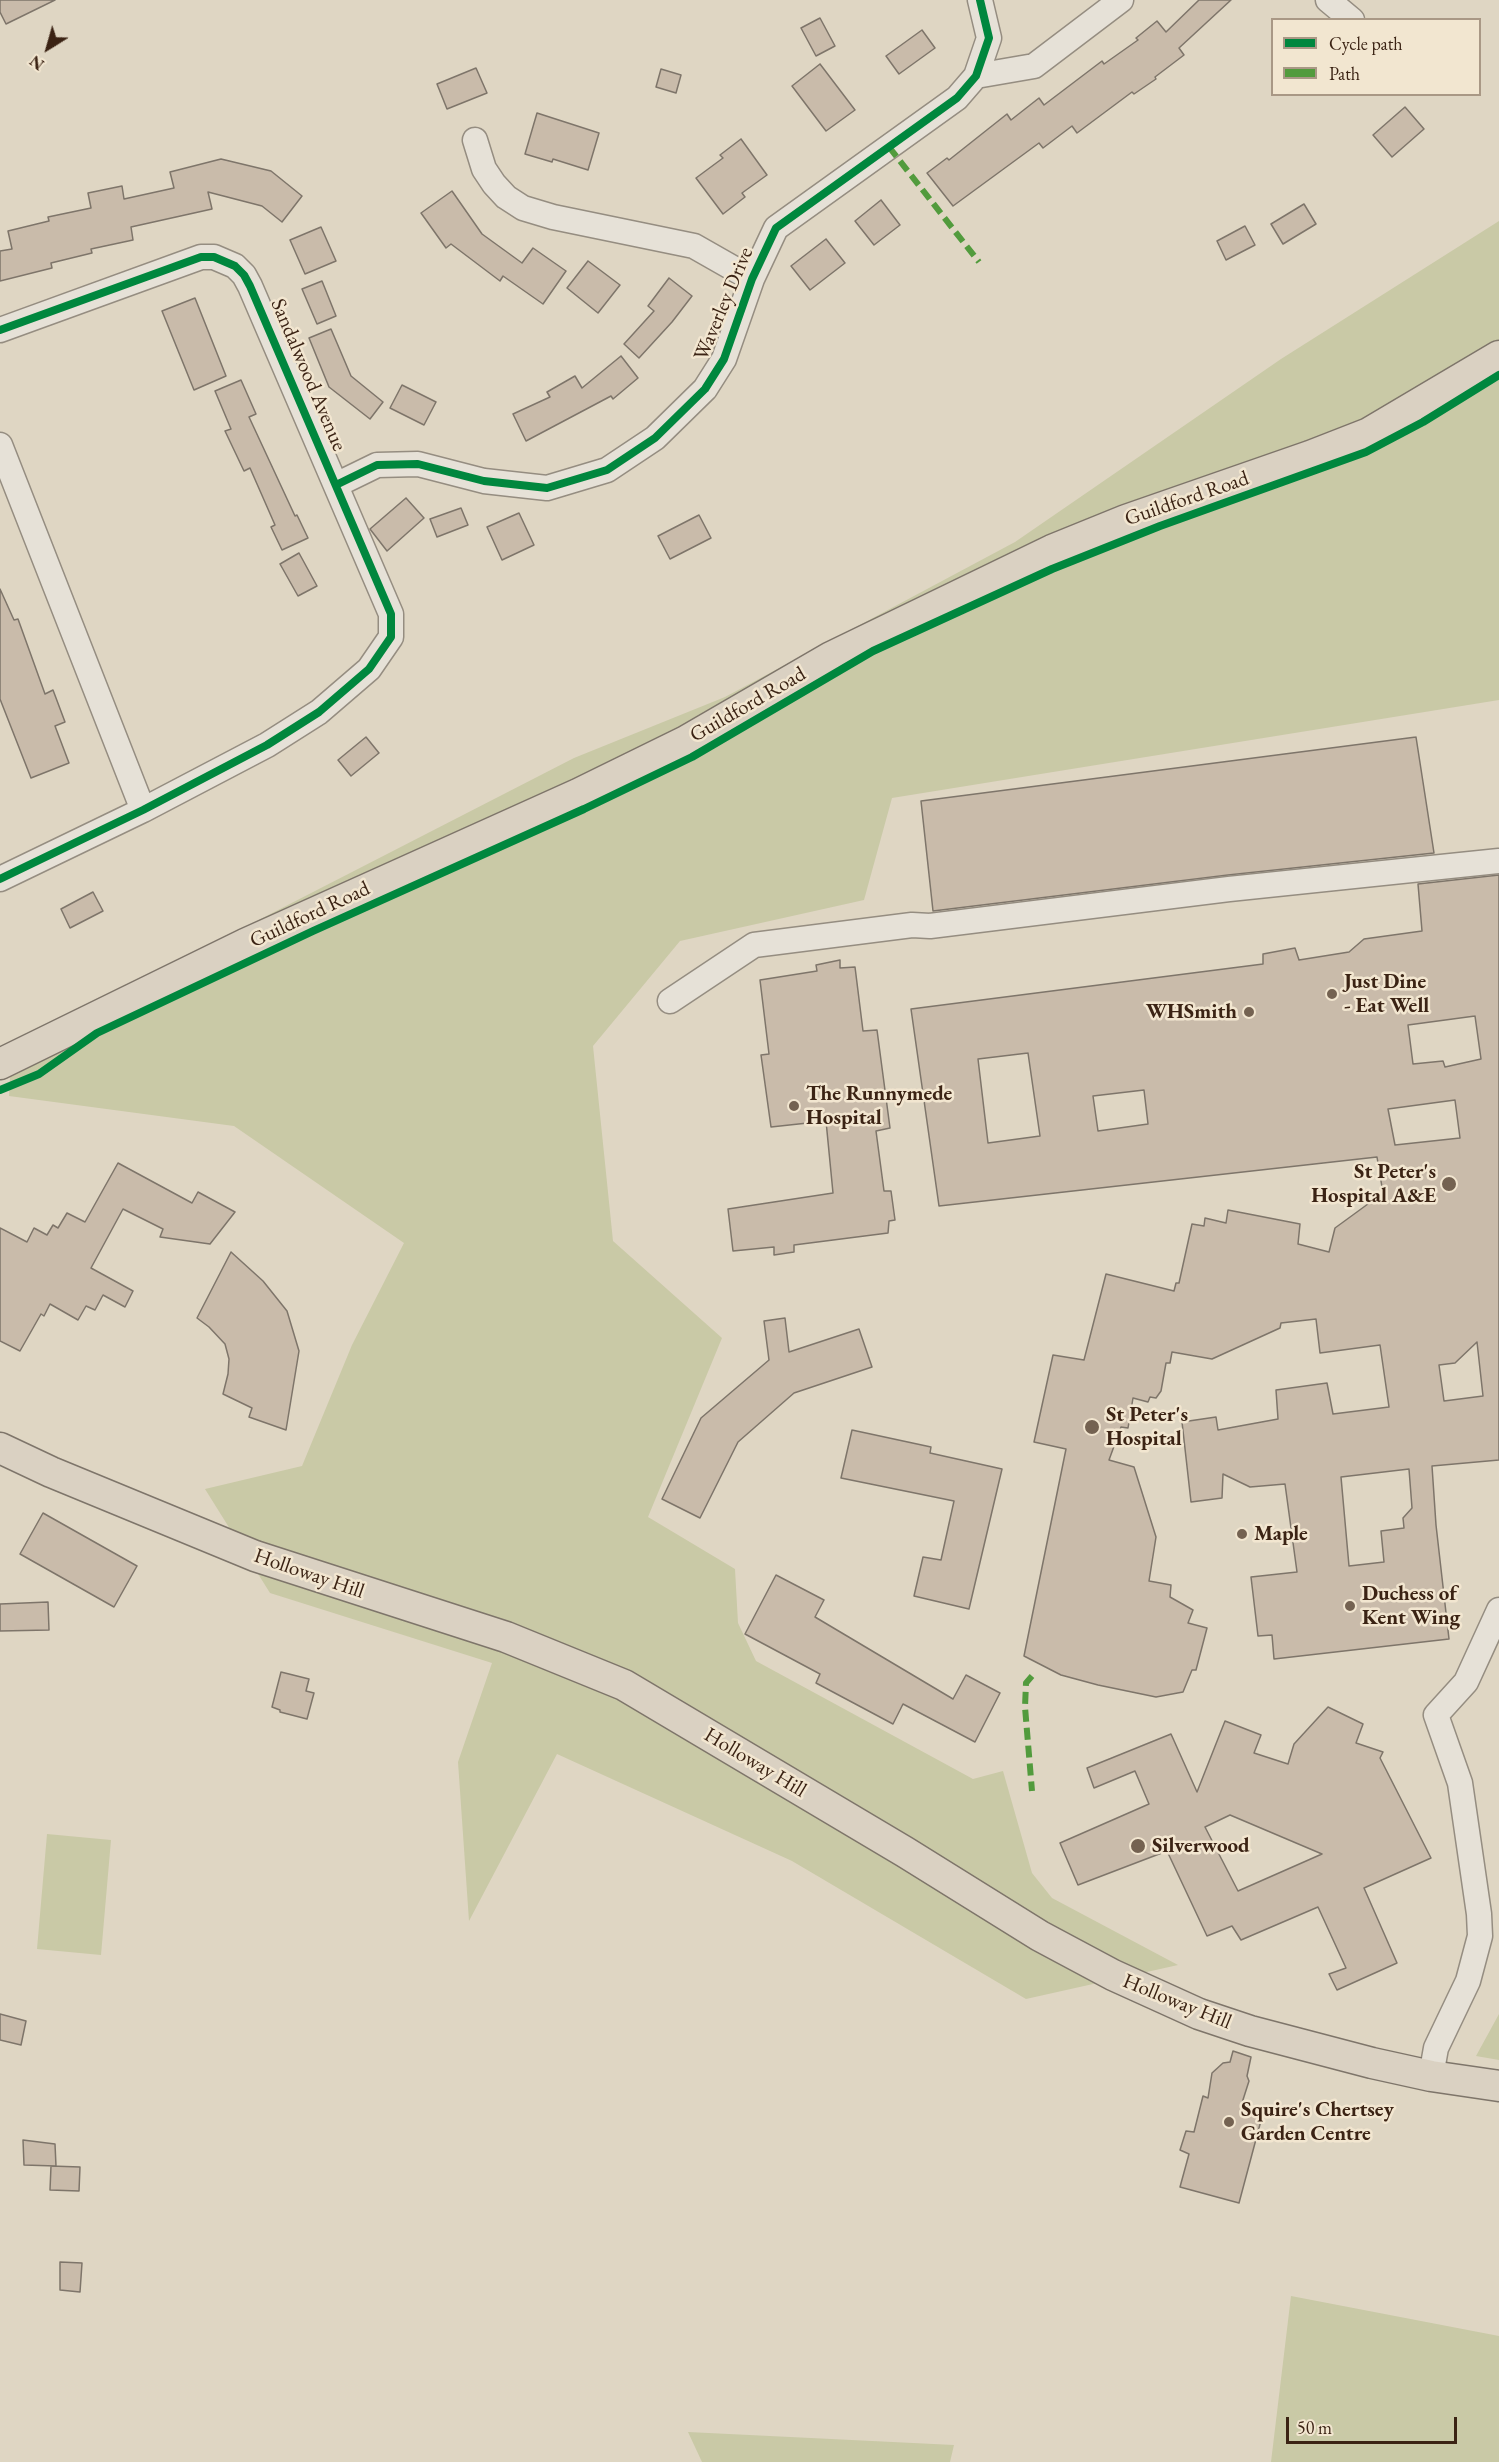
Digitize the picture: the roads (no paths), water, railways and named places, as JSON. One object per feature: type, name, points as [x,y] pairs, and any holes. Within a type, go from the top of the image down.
[{"type":"main road","name":"Guildford Road","points":[[0,1064],[245,944],[578,794],[686,741],[831,657],[1030,560],[1126,520],[1369,433],[1499,356]]},
{"type":"main road","name":"Holloway Hill","points":[[0,1448],[51,1472],[255,1557],[506,1637],[624,1685],[905,1852],[1040,1936],[1113,1975],[1177,2005],[1250,2031],[1325,2051],[1431,2076],[1499,2086]]},
{"type":"street","name":"Waverley Drive","points":[[336,485],[378,465],[418,464],[484,481],[547,488],[607,470],[655,438],[705,389],[724,359],[752,279],[776,228],[957,98],[976,76],[989,38],[980,0]]},
{"type":"street","points":[[976,76],[1034,66],[1121,0]]},
{"type":"street","points":[[1328,0],[1350,18]]},
{"type":"street","name":"Waverley Drive","points":[[475,141],[484,169],[494,184],[506,197],[523,208],[553,217],[694,246],[752,279]]},
{"type":"street","name":"Sandalwood Avenue","points":[[0,330],[188,261],[201,257],[225,259],[244,274],[250,286],[391,614],[392,637],[369,669],[319,712],[267,745],[143,810],[0,879]]},
{"type":"street","points":[[0,445],[143,810]]},
{"type":"street","points":[[670,1000],[754,945],[1229,889],[1499,861]]},
{"type":"street","points":[[1431,2076],[1437,2048],[1489,1933],[1479,1914],[1460,1784],[1436,1715],[1466,1682],[1499,1610]]},
{"type":"place","name":"Just Dine - Eat Well","points":[[1332,994]]},
{"type":"place","name":"WHSmith","points":[[1249,1012]]},
{"type":"place","name":"The Runnymede Hospital","points":[[794,1106]]},
{"type":"place","name":"St Peter's Hospital A&E","points":[[1449,1184]]},
{"type":"place","name":"St Peter's Hospital","points":[[1092,1427]]},
{"type":"place","name":"Maple","points":[[1242,1534]]},
{"type":"place","name":"Duchess of Kent Wing","points":[[1350,1606]]},
{"type":"place","name":"Silverwood","points":[[1138,1846]]},
{"type":"place","name":"Squire's Chertsey Garden Centre","points":[[1229,2122]]}]
